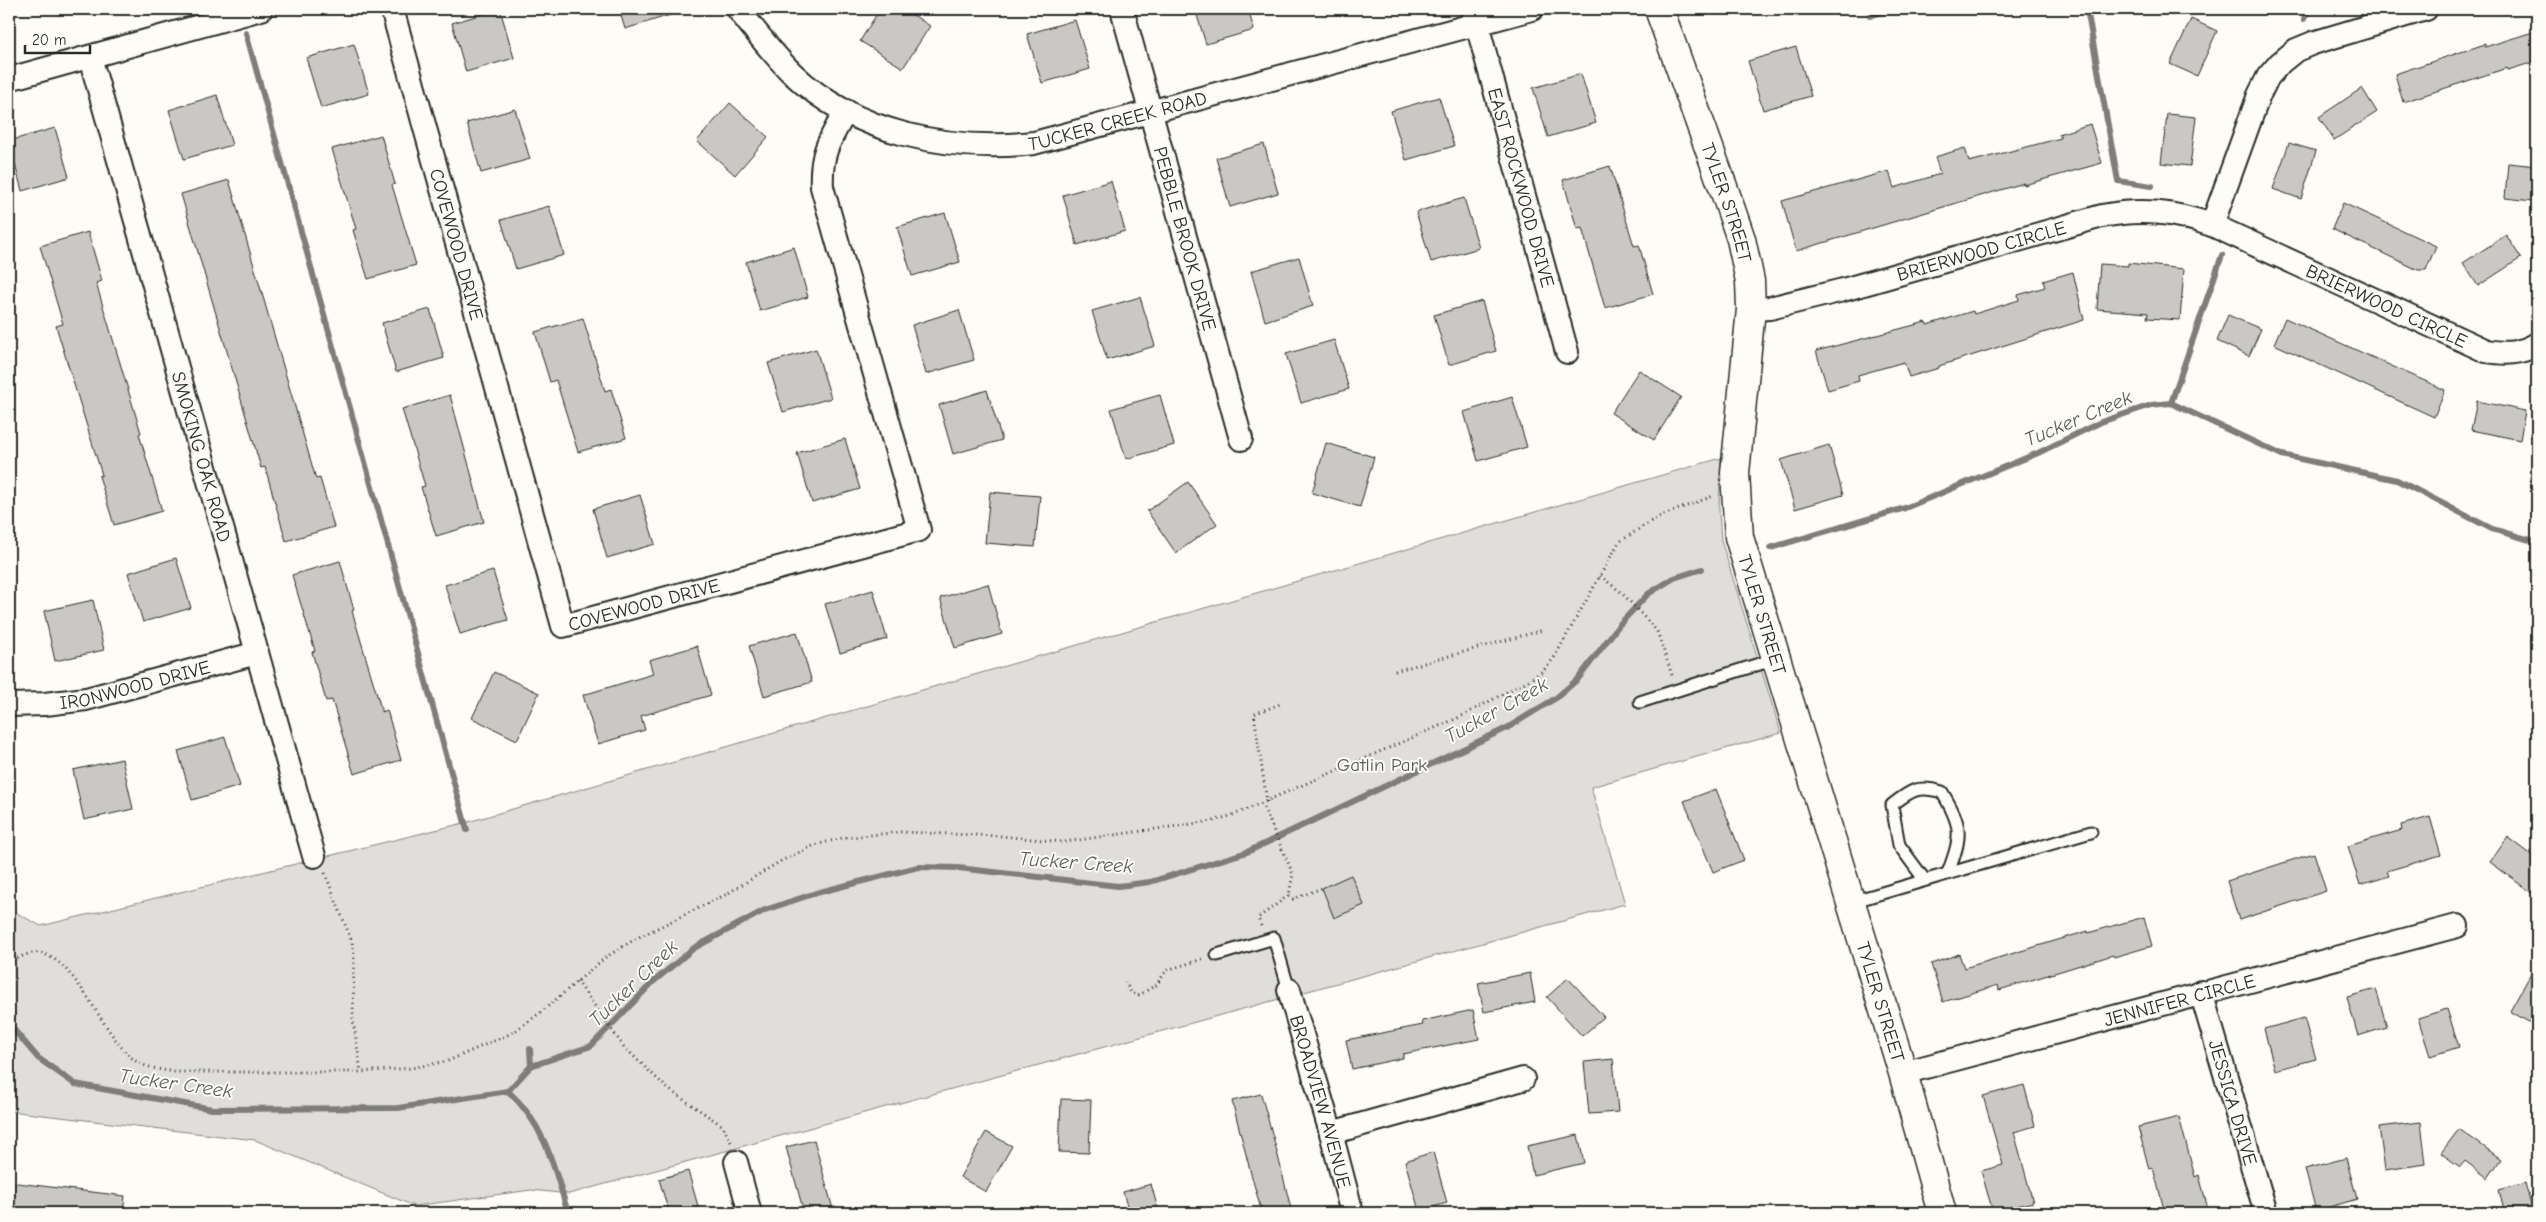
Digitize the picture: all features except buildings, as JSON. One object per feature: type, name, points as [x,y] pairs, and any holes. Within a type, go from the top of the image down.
[{"type":"street","points":[[9,80],[262,9]]},
{"type":"street","name":"COVEWOOD DRIVE","points":[[392,9],[563,626],[920,530],[822,187],[821,167],[824,148],[846,110]]},
{"type":"street","name":"TUCKER CREEK ROAD","points":[[738,9],[763,41],[793,74],[846,110],[880,127],[921,138],[958,145],[999,147],[1034,143],[1150,112],[1475,16],[1532,9]]},
{"type":"street","name":"PEBBLE BROOK DRIVE","points":[[1122,9],[1241,439]]},
{"type":"street","name":"TYLER STREET","points":[[1658,9],[1740,238],[1750,281],[1751,309],[1735,473],[1739,537],[1903,1073],[1942,1213]]},
{"type":"street","points":[[2212,225],[2259,95],[2280,63],[2296,50],[2312,42],[2426,9]]},
{"type":"street","name":"EAST ROCKWOOD DRIVE","points":[[1475,16],[1567,352]]},
{"type":"street","name":"SMOKING OAK ROAD","points":[[90,57],[314,856]]},
{"type":"street","name":"BRIERWOOD CIRCLE","points":[[1751,309],[1777,306],[1843,290],[2102,216],[2127,211],[2155,211],[2183,215],[2212,225],[2486,351],[2507,354],[2526,350],[2537,344]]},
{"type":"street","name":"IRONWOOD DRIVE","points":[[9,704],[45,704],[86,699],[257,652]]},
{"type":"street","name":"JENNIFER CIRCLE","points":[[1903,1073],[2201,992],[2457,926]]},
{"type":"street","name":"BROADVIEW AVENUE","points":[[1289,990],[1331,1133],[1352,1213]]},
{"type":"street","name":"JESSICA DRIVE","points":[[2201,992],[2266,1213]]},
{"type":"street","points":[[1331,1133],[1522,1079]]},
{"type":"street","points":[[733,1151],[750,1213]]},
{"type":"lane","points":[[1640,702],[1775,658]]},
{"type":"lane","points":[[1924,879],[1899,845],[1892,804],[1908,792],[1926,787],[1942,792],[1956,816],[1959,843],[1948,873]]},
{"type":"lane","points":[[1851,902],[1924,879],[2091,832]]},
{"type":"lane","points":[[1217,955],[1274,938],[1289,990]]},
{"type":"path","points":[[9,964],[21,955],[33,953],[44,954],[56,961],[70,974],[117,1044],[134,1060],[151,1068],[173,1072],[361,1072],[412,1068],[448,1061],[512,1033],[540,1013],[606,957],[637,938],[725,895],[781,861],[815,845],[842,838],[901,832],[1000,836],[1064,842],[1213,821],[1267,802],[1452,721],[1543,671],[1554,658],[1619,542],[1669,512],[1715,495]]},
{"type":"path","points":[[1600,576],[1621,592],[1650,622],[1657,631],[1667,660]]},
{"type":"path","points":[[1396,671],[1543,630]]},
{"type":"path","points":[[1267,802],[1254,714],[1280,704]]},
{"type":"path","points":[[1262,804],[1286,853],[1293,874],[1289,895],[1258,918],[1265,940]]},
{"type":"path","points":[[314,856],[322,864],[352,942],[354,955],[354,1019],[361,1072]]},
{"type":"path","points":[[1289,895],[1293,899],[1322,888]]},
{"type":"path","points":[[1125,982],[1132,994],[1139,995],[1156,985],[1167,970],[1196,961]]},
{"type":"path","points":[[577,981],[617,1036],[647,1070],[668,1089],[723,1126],[733,1151]]},
{"type":"green space","name":"Gatlin Park","points":[[1721,458],[1719,509],[1721,540],[1781,733],[1591,787],[1625,904],[569,1194],[531,1190],[414,1206],[255,1140],[9,1111],[9,909],[41,926],[468,822]]},
{"type":"waterway","points":[[1870,16],[1892,9]]},
{"type":"waterway","points":[[2087,9],[2118,181],[2152,186]]},
{"type":"waterway","points":[[2304,19],[2308,9]]},
{"type":"waterway","points":[[246,33],[467,830]]},
{"type":"waterway","points":[[2171,403],[2222,255]]},
{"type":"waterway","name":"Tucker Creek","points":[[1770,548],[1905,508],[2038,453],[2101,422],[2151,405],[2171,403],[2282,455],[2397,480],[2492,529],[2537,542]]},
{"type":"waterway","name":"Tucker Creek","points":[[9,1024],[38,1058],[75,1084],[212,1109],[398,1108],[508,1091],[531,1066],[591,1046],[653,982],[694,948],[765,910],[816,893],[918,867],[958,868],[1118,886],[1150,882],[1247,852],[1507,728],[1556,698],[1578,679],[1619,625],[1648,594],[1674,578],[1702,569]]},
{"type":"waterway","name":"Tucker Creek","points":[[530,1049],[531,1066]]},
{"type":"waterway","points":[[508,1091],[521,1104],[540,1132],[553,1163],[568,1213]]}]
